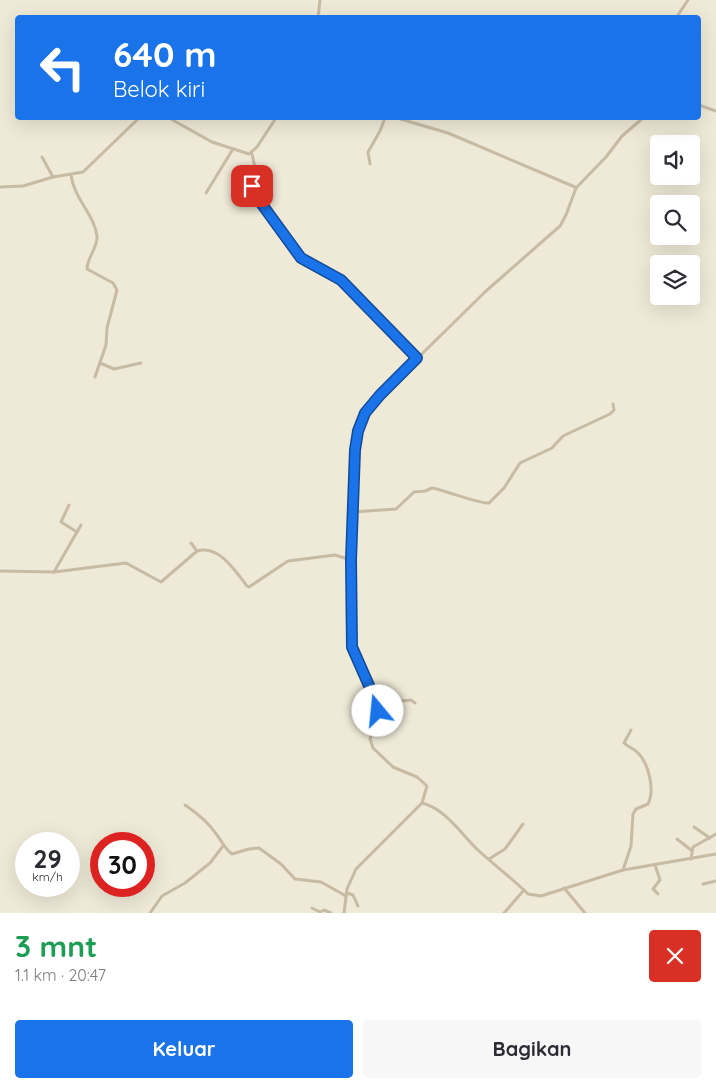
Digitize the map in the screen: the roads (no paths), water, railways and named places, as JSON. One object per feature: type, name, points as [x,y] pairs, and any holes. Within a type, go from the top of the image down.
[{"type":"street","points":[[318,15],[320,0]]},
{"type":"street","points":[[678,15],[688,0]]},
{"type":"street","points":[[701,106],[716,111]]},
{"type":"street","points":[[0,187],[22,186],[53,176],[71,175],[87,171],[137,120]]},
{"type":"street","points":[[173,120],[212,142],[252,154]]},
{"type":"street","points":[[275,120],[252,154],[256,172],[252,189],[301,258],[341,280],[417,358]]},
{"type":"street","points":[[370,164],[368,152],[384,120]]},
{"type":"street","points":[[404,120],[448,133],[576,188]]},
{"type":"street","points":[[349,913],[344,913],[350,879],[360,865],[422,803],[427,789],[423,782],[393,767],[379,756],[373,748],[370,739],[378,706],[352,647],[352,512],[355,450],[358,431],[365,413],[380,395],[486,291],[560,226],[576,188],[606,157],[622,136],[641,120]]},
{"type":"street","points":[[206,193],[233,149]]},
{"type":"street","points":[[42,157],[53,176]]},
{"type":"street","points":[[71,175],[74,191],[91,219],[97,236],[87,269],[113,283],[116,290],[96,377]]},
{"type":"street","points":[[100,363],[114,370],[141,363]]},
{"type":"street","points":[[352,512],[396,509],[414,492],[432,488],[472,498],[482,503],[489,503],[504,488],[520,464],[552,448],[563,436],[610,414],[614,410],[613,404]]},
{"type":"street","points":[[69,505],[61,522],[76,532]]},
{"type":"street","points":[[54,572],[81,525]]},
{"type":"street","points":[[191,543],[197,551]]},
{"type":"street","points":[[0,571],[54,572],[126,563],[160,582],[197,551],[203,550],[227,560],[247,586],[250,587],[288,560],[335,555],[351,560]]},
{"type":"street","points":[[378,706],[411,700],[415,703]]},
{"type":"street","points":[[623,870],[631,846],[633,814],[636,809],[648,804],[652,790],[645,764],[638,752],[624,742],[631,730]]},
{"type":"street","points":[[422,803],[438,810],[489,859],[531,895],[539,896],[623,870],[716,854]]},
{"type":"street","points":[[185,806],[196,811],[215,832],[223,846],[234,855],[249,848],[262,849],[296,879],[321,882],[346,895],[353,895],[358,906]]},
{"type":"street","points":[[489,859],[505,849],[523,824]]},
{"type":"street","points":[[694,828],[711,838]]},
{"type":"street","points":[[691,850],[716,834]]},
{"type":"street","points":[[677,839],[691,850]]},
{"type":"street","points":[[150,913],[162,896],[184,884],[210,863],[223,846]]},
{"type":"street","points":[[691,850],[691,859]]},
{"type":"street","points":[[654,865],[660,880],[653,889],[658,894]]},
{"type":"street","points":[[703,884],[716,881]]},
{"type":"street","points":[[564,888],[585,913]]},
{"type":"street","points":[[504,913],[524,890]]},
{"type":"street","points":[[312,908],[320,912],[324,910],[332,913]]}]
